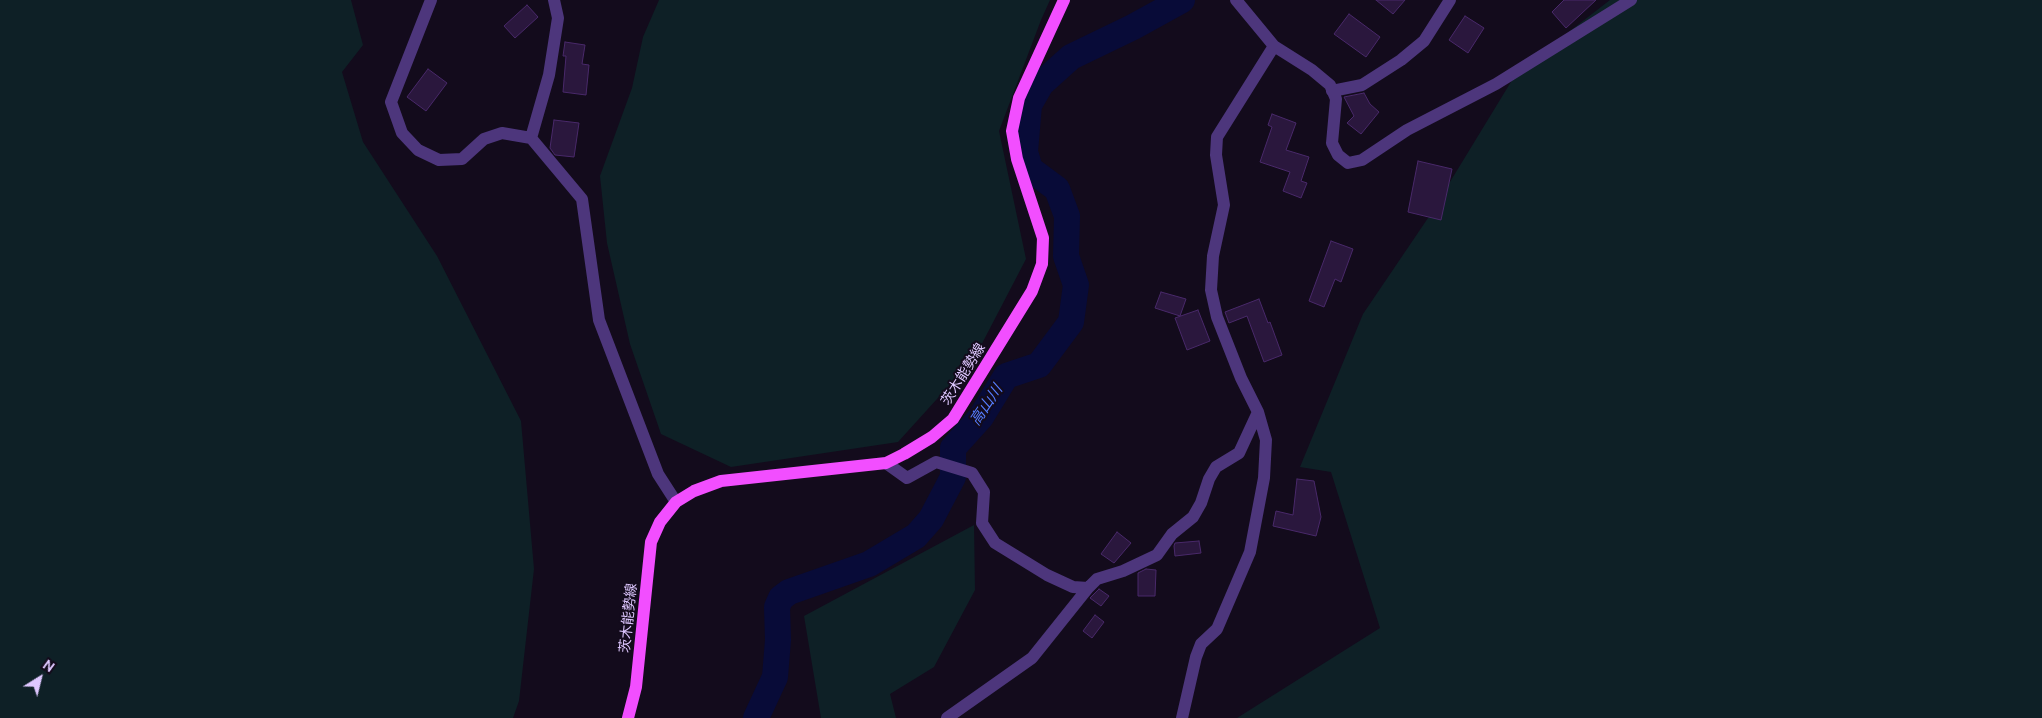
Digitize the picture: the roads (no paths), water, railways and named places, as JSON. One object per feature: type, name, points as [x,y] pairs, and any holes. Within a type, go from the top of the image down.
[{"type":"main road","name":"茨木能勢線","points":[[628,718],[636,687],[651,542],[660,522],[676,502],[694,491],[721,481],[886,463],[932,437],[953,419],[1032,291],[1042,264],[1043,238],[1017,159],[1012,131],[1019,98],[1064,0]]},
{"type":"street","points":[[431,0],[391,102],[402,133],[418,150],[439,160],[462,159],[484,139],[502,133],[531,138],[582,200],[599,320],[658,474],[676,502]]},
{"type":"street","points":[[531,138],[549,75],[558,18],[554,0]]},
{"type":"street","points":[[1236,0],[1274,46],[1312,70],[1330,85],[1336,99],[1332,143],[1338,155],[1348,163],[1362,160],[1407,130],[1496,84],[1631,0]]},
{"type":"street","points":[[1332,91],[1362,85],[1401,60],[1424,41],[1450,0]]},
{"type":"street","points":[[1182,718],[1196,657],[1202,644],[1217,630],[1250,552],[1264,478],[1266,440],[1258,412],[1241,378],[1217,317],[1211,290],[1213,256],[1224,205],[1216,155],[1216,138],[1274,46]]},
{"type":"street","points":[[947,718],[1032,658],[1097,579],[1123,571],[1157,555],[1172,534],[1192,517],[1202,503],[1209,479],[1216,468],[1239,453],[1258,412]]},
{"type":"street","points":[[886,463],[907,478],[936,462],[972,473],[984,492],[982,522],[995,543],[1047,576],[1073,587],[1088,588]]},
{"type":"waterway","name":"高山川","points":[[756,718],[775,677],[778,640],[777,607],[781,598],[789,592],[869,564],[916,536],[931,519],[953,477],[953,448],[981,417],[1006,376],[1039,365],[1071,322],[1076,285],[1066,256],[1067,216],[1057,189],[1030,169],[1025,152],[1029,105],[1041,84],[1071,57],[1133,27],[1182,0]]}]
